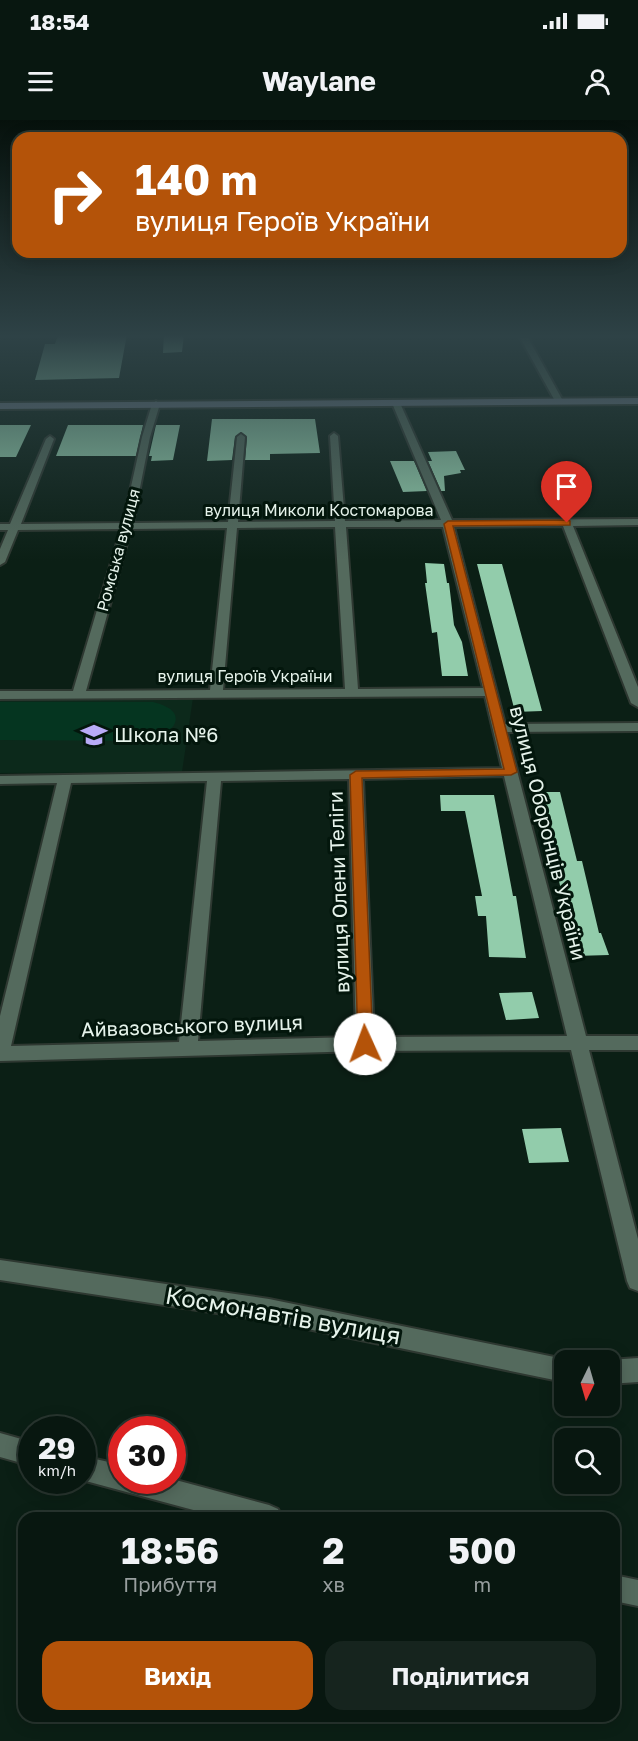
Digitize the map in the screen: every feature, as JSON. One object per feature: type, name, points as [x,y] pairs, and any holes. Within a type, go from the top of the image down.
[{"type":"street","name":"Ромська вулиця","points":[[78,695],[128,526],[146,437],[154,410]]},
{"type":"street","name":"вулиця Оборонців України","points":[[399,410],[448,524],[638,1281]]},
{"type":"street","points":[[216,695],[241,436]]},
{"type":"street","points":[[334,436],[352,693]]},
{"type":"street","points":[[0,562],[50,439]]},
{"type":"street","name":"вулиця Миколи Костомарова","points":[[0,527],[638,522]]},
{"type":"street","points":[[567,523],[638,703]]},
{"type":"street","name":"вулиця Героїв України","points":[[0,695],[491,692]]},
{"type":"street","points":[[500,728],[638,727]]},
{"type":"street","points":[[0,780],[511,772]]},
{"type":"street","name":"вулиця Олени Теліги","points":[[356,775],[365,1044]]},
{"type":"street","points":[[188,1048],[214,777]]},
{"type":"street","points":[[0,1054],[65,779]]},
{"type":"street","name":"Айвазовського вулиця","points":[[0,1054],[365,1044],[638,1043]]},
{"type":"street","name":"Космонавтів вулиця","points":[[0,1270],[269,1310],[554,1368]]},
{"type":"street","points":[[620,1371],[638,1370]]},
{"type":"street","points":[[0,1445],[18,1450]]},
{"type":"street","points":[[181,1494],[247,1512]]},
{"type":"street","points":[[620,1589],[638,1593]]},
{"type":"shaded area","name":"Школа №6","points":[[0,698],[193,698],[182,772],[0,773]]},
{"type":"shaded area","points":[[0,702],[153,702],[172,711],[175,722],[166,733],[147,741],[0,740]]},
{"type":"building","points":[[212,419],[315,419],[320,453],[270,454],[270,460],[245,460],[247,437],[241,432],[235,437],[232,460],[207,461]]},
{"type":"building","points":[[0,425],[31,425],[16,457],[0,457]]},
{"type":"building","points":[[68,425],[143,425],[136,456],[56,456]]},
{"type":"building","points":[[156,425],[180,425],[173,460],[151,461],[152,456],[149,456]]},
{"type":"building","points":[[456,451],[465,470],[444,476],[445,491],[441,491],[428,461],[432,461],[428,452]]},
{"type":"building","points":[[390,461],[414,461],[427,491],[403,492]]},
{"type":"building","points":[[425,563],[444,564],[447,583],[449,583],[454,625],[462,642],[468,676],[442,676],[437,632],[432,633],[425,583],[427,583]]},
{"type":"building","points":[[477,564],[502,564],[542,711],[515,712]]},
{"type":"building","points":[[540,792],[560,792],[577,861],[582,861],[599,933],[601,933],[609,955],[575,956]]},
{"type":"building","points":[[440,795],[494,795],[513,896],[516,896],[526,958],[489,957],[486,916],[478,916],[475,896],[482,896],[465,811],[441,811]]},
{"type":"building","points":[[532,992],[539,1018],[506,1020],[499,993]]},
{"type":"building","points":[[561,1128],[569,1162],[529,1163],[522,1129]]},
{"type":"place","name":"Школа №6","points":[[94,735]]},
{"type":"route","points":[[365,1044],[356,775],[511,772],[448,524],[567,523]]}]
